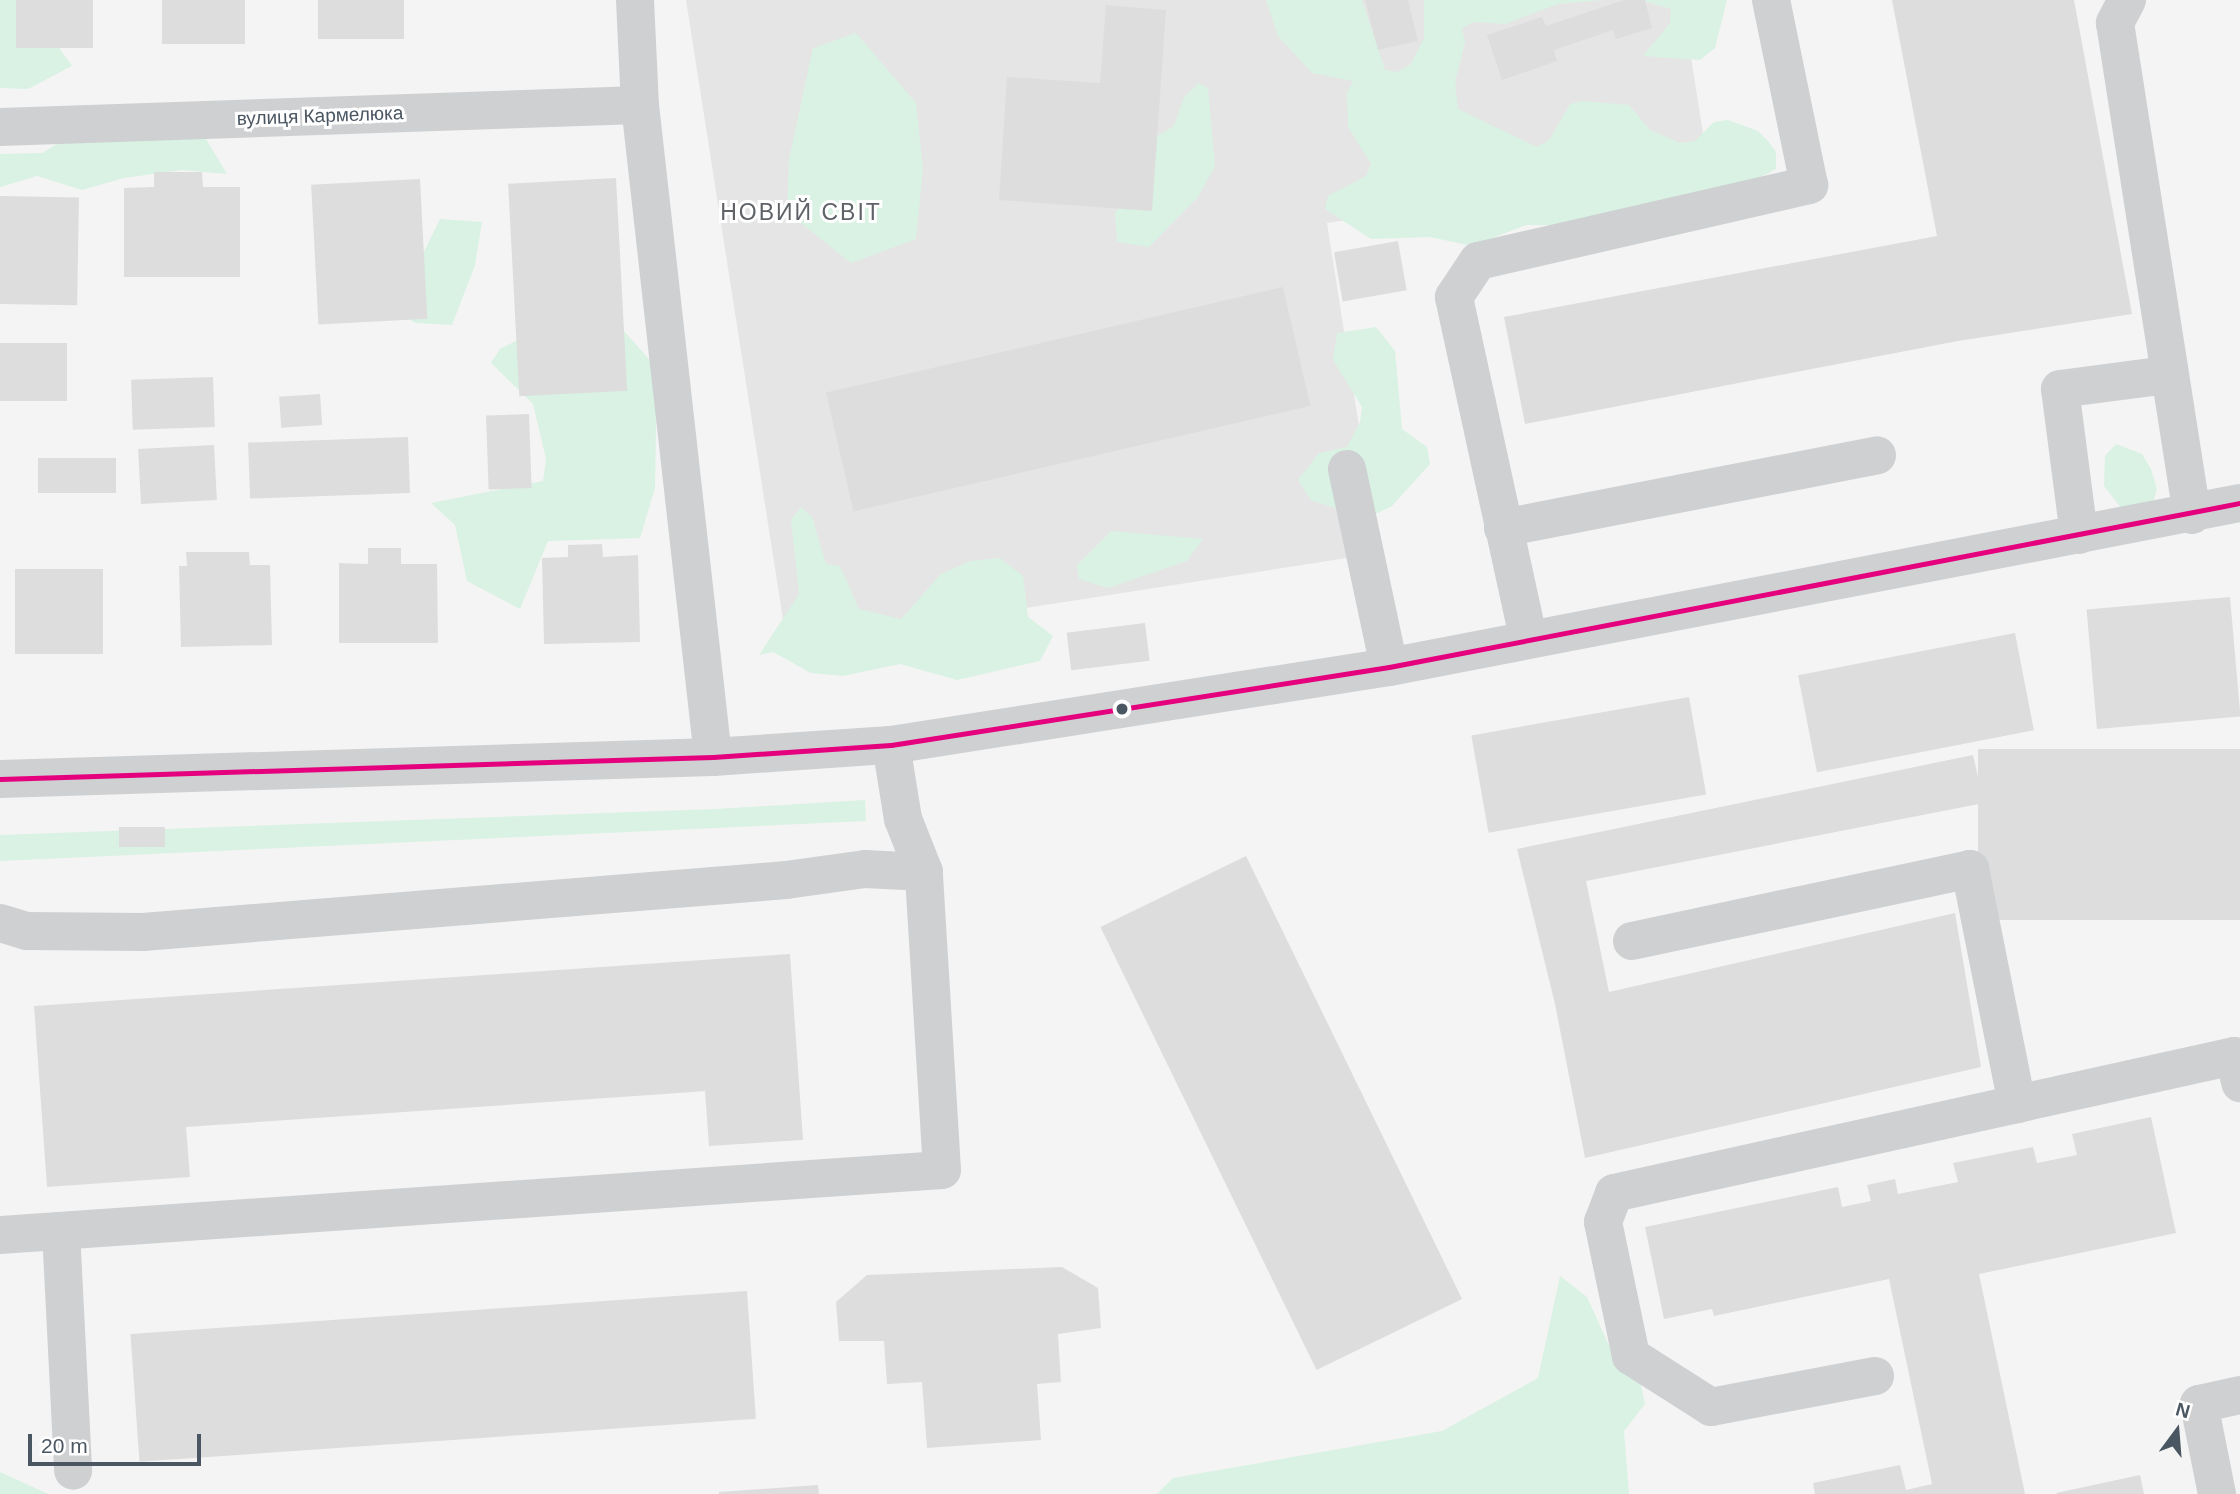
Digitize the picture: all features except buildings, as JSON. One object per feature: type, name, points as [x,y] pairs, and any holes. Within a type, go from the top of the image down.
[{"type":"street","points":[[635,0],[640,104],[713,757]]},
{"type":"street","points":[[1528,637],[1454,297],[1478,261],[1810,185],[1771,0]]},
{"type":"street","points":[[2127,0],[2115,23],[2192,515]]},
{"type":"street","name":"вулиця Кармелюка","points":[[0,127],[640,104]]},
{"type":"street","points":[[2079,536],[2060,389],[2168,375]]},
{"type":"street","points":[[1503,528],[1877,455]]},
{"type":"street","points":[[1347,469],[1389,667]]},
{"type":"street","points":[[0,779],[713,757],[891,745],[1389,667],[1528,637],[2192,515],[2240,503]]},
{"type":"street","points":[[0,1235],[942,1170],[924,872],[903,819],[891,745]]},
{"type":"street","points":[[0,923],[27,931],[143,932],[786,880],[865,869],[924,872]]},
{"type":"street","points":[[1632,941],[1970,869],[2017,1104]]},
{"type":"street","points":[[1875,1376],[1711,1406],[1631,1356],[1603,1222],[1614,1193],[2234,1056],[2240,1083]]},
{"type":"street","points":[[61,1231],[73,1471]]},
{"type":"street","points":[[2217,1494],[2199,1404],[2240,1395]]},
{"type":"shaded area","points":[[686,0],[1682,0],[1708,165],[1327,223],[1379,553],[787,645]]},
{"type":"green space","points":[[0,0],[25,0],[72,66],[28,89],[0,88]]},
{"type":"green space","points":[[1266,0],[1362,0],[1385,70],[1398,72],[1411,64],[1424,38],[1424,0],[1603,0],[1558,4],[1505,24],[1474,22],[1462,28],[1465,42],[1455,82],[1458,109],[1537,147],[1550,139],[1570,104],[1583,101],[1629,105],[1650,130],[1680,143],[1695,141],[1714,122],[1728,120],[1758,131],[1768,141],[1776,152],[1776,169],[1752,182],[1584,225],[1526,225],[1472,246],[1430,237],[1371,239],[1325,209],[1328,196],[1366,176],[1371,164],[1348,127],[1347,93],[1353,81],[1312,73],[1278,36]]},
{"type":"green space","points":[[1640,0],[1727,0],[1715,48],[1700,60],[1643,56],[1670,23],[1671,9]]},
{"type":"green space","points":[[856,33],[916,103],[923,169],[916,239],[851,263],[787,212],[789,159],[813,48]]},
{"type":"green space","points":[[1199,83],[1208,88],[1215,166],[1198,197],[1149,247],[1117,242],[1115,213],[1138,178],[1147,142],[1174,126],[1184,97]]},
{"type":"green space","points":[[200,129],[227,174],[182,170],[124,178],[82,190],[37,176],[0,187],[0,154],[42,153],[81,130]]},
{"type":"green space","points":[[440,219],[482,222],[475,265],[452,325],[416,323],[395,311]]},
{"type":"green space","points":[[613,319],[657,368],[655,488],[640,538],[548,541],[520,609],[467,581],[455,525],[431,503],[543,481],[546,459],[533,404],[491,363],[500,349],[539,329]]},
{"type":"green space","points":[[1376,327],[1395,351],[1402,429],[1427,447],[1430,464],[1391,507],[1365,518],[1311,500],[1298,480],[1319,453],[1347,447],[1360,422],[1362,407],[1333,360],[1337,333]]},
{"type":"green space","points":[[2116,444],[2142,454],[2151,469],[2157,489],[2151,509],[2124,512],[2104,486],[2105,456]]},
{"type":"green space","points":[[801,507],[812,517],[826,564],[840,566],[859,609],[901,619],[941,574],[970,561],[1000,558],[1023,576],[1028,617],[1053,636],[1040,661],[957,680],[900,664],[843,676],[811,673],[773,652],[759,655],[799,594],[791,520]]},
{"type":"green space","points":[[1111,531],[1203,539],[1187,561],[1108,588],[1079,579],[1077,565]]},
{"type":"green space","points":[[865,800],[866,821],[0,861],[0,835],[716,809]]},
{"type":"green space","points":[[1560,1276],[1587,1297],[1617,1363],[1641,1385],[1645,1404],[1624,1431],[1629,1494],[1157,1494],[1173,1478],[1442,1431],[1538,1378]]},
{"type":"green space","points":[[0,1472],[48,1494],[0,1494]]},
{"type":"transit line","points":[[0,779],[713,757],[891,745],[1389,667],[2240,503]]},
{"type":"district","name":"НОВИЙ СВІТ","points":[[801,212]]}]
